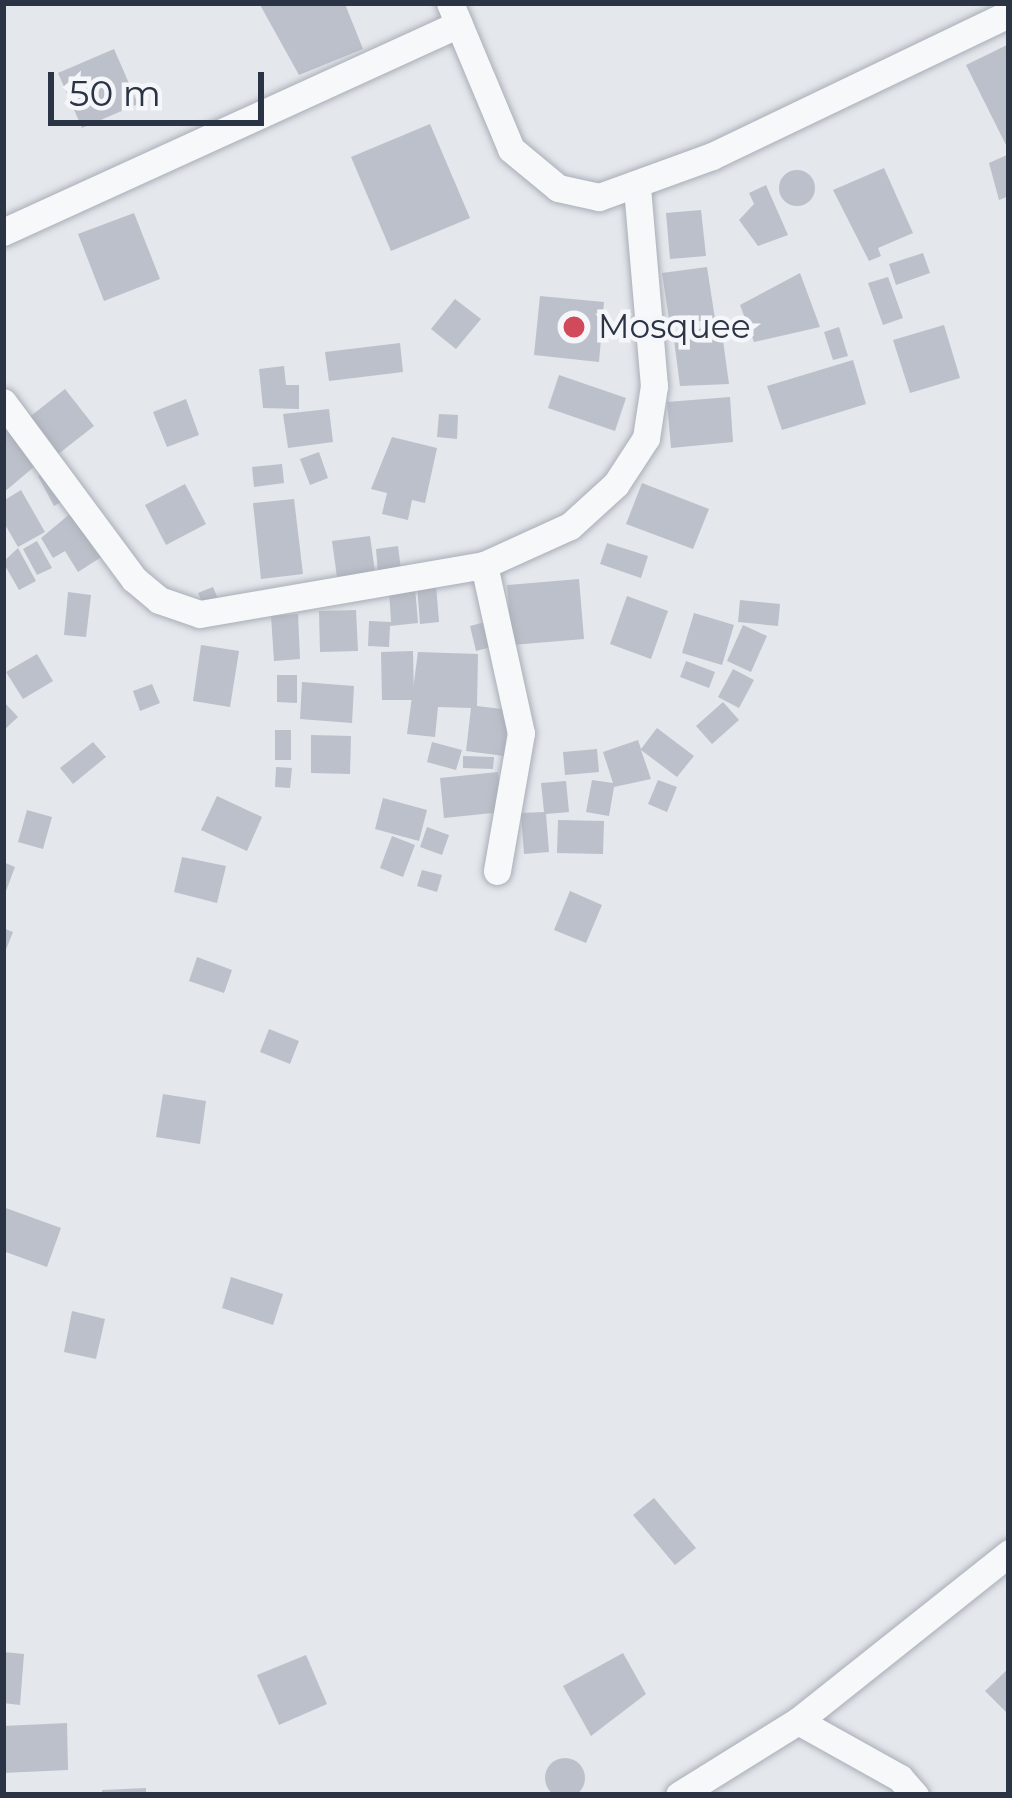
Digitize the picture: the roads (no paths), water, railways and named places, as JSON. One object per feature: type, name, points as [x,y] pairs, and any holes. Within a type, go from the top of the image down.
[{"type":"street","points":[[3,232],[455,14],[511,148],[558,188],[598,197],[637,188],[1009,14]]},
{"type":"street","points":[[3,402],[134,579],[179,607],[200,614],[250,610],[325,589],[484,565],[570,526],[616,484],[646,438],[654,386],[637,188]]},
{"type":"street","points":[[484,565],[520,733],[496,871]]},
{"type":"street","points":[[679,1795],[798,1721],[1009,1553]]},
{"type":"street","points":[[798,1721],[900,1778],[915,1795]]},
{"type":"place","name":"Mosquee","points":[[574,327]]}]
